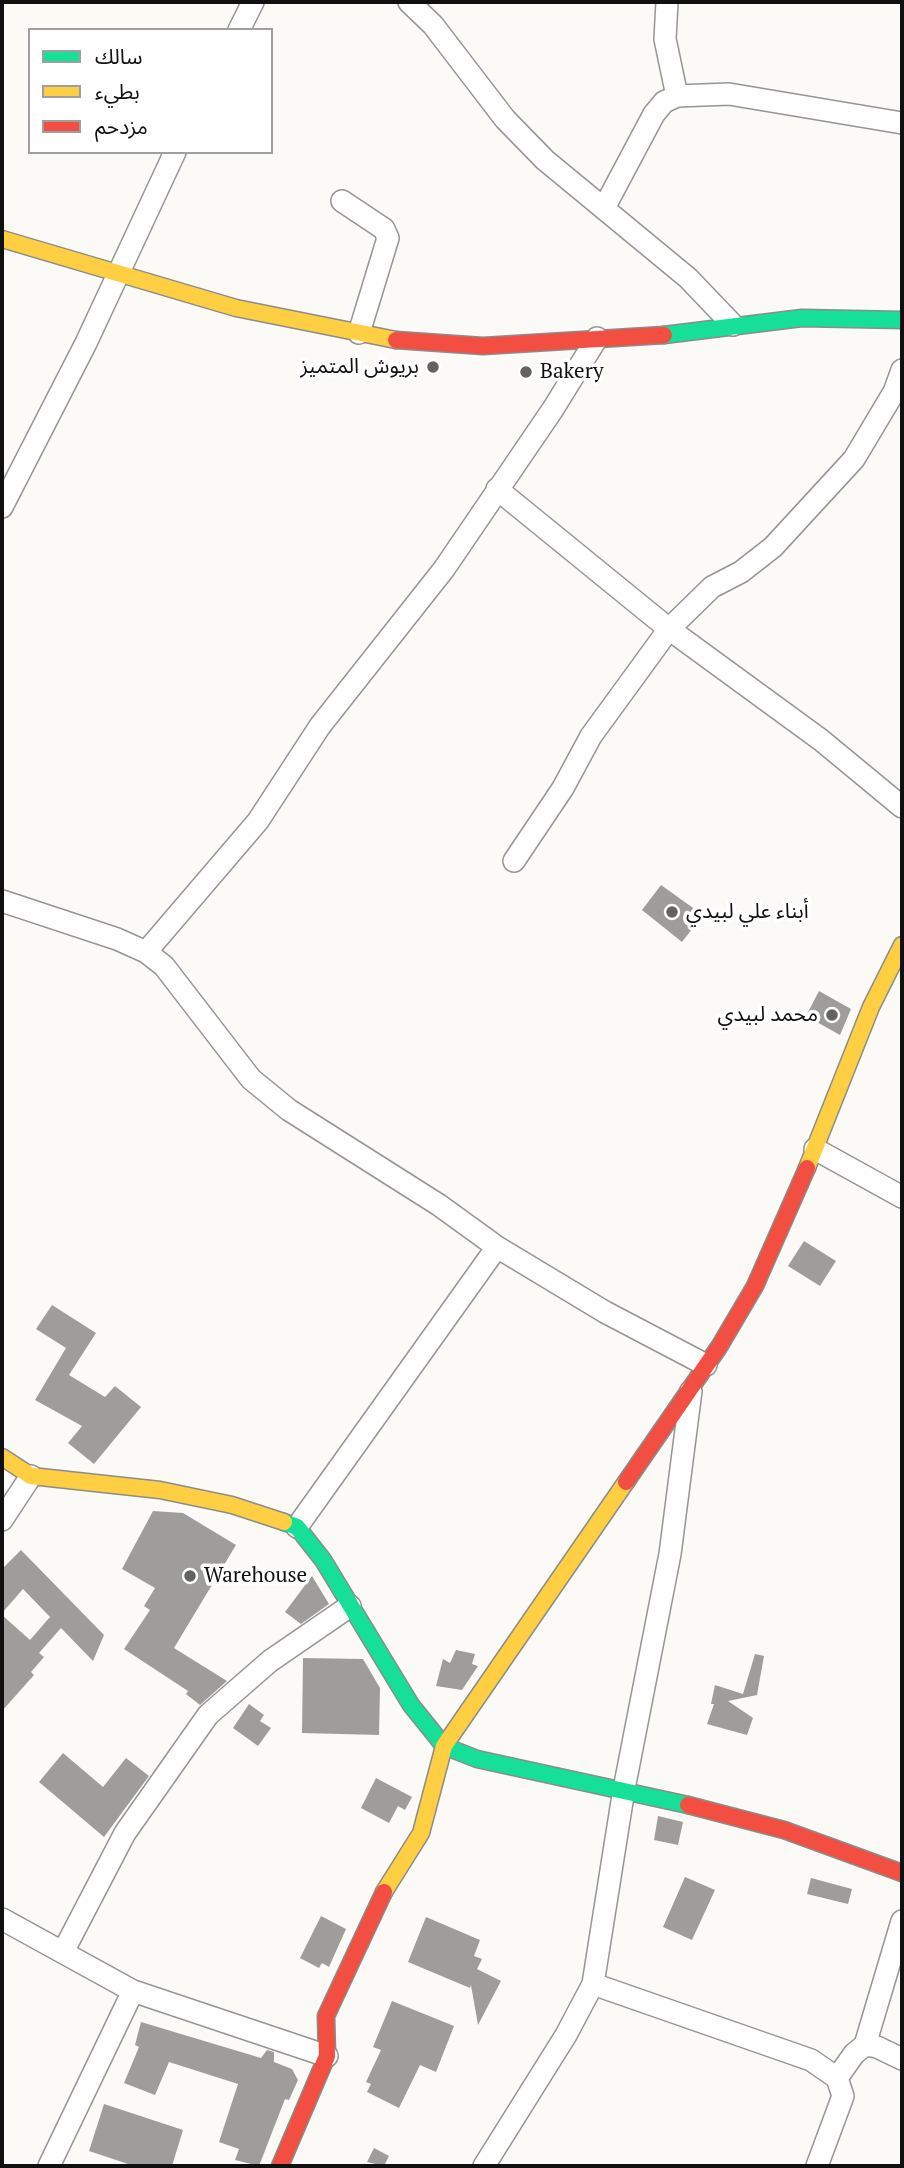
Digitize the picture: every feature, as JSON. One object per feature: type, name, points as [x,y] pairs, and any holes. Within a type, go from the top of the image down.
[{"type":"street","points":[[240,28],[253,2]]},
{"type":"street","points":[[408,2],[433,25],[505,120],[545,160],[688,278],[733,325]]},
{"type":"street","points":[[667,2],[665,39],[677,96]]},
{"type":"street","points":[[604,208],[654,114],[664,102],[677,96],[729,94],[902,123]]},
{"type":"street","points":[[2,507],[86,343],[174,154]]},
{"type":"street","points":[[342,201],[384,229],[388,238],[359,334]]},
{"type":"street","points":[[2,239],[236,308],[402,341],[483,346],[663,335],[802,318],[902,320]]},
{"type":"street","points":[[146,952],[258,821],[320,726],[444,569],[553,410],[597,338]]},
{"type":"street","points":[[514,860],[558,796],[591,736],[669,629],[712,587],[741,572],[773,548],[854,459],[894,392],[902,370]]},
{"type":"street","points":[[497,489],[669,629],[821,740],[902,807]]},
{"type":"street","points":[[2,901],[117,939],[146,952],[164,967],[251,1079],[289,1110],[439,1205],[497,1247],[606,1312],[706,1365]]},
{"type":"street","points":[[280,2166],[327,2056],[326,2016],[377,1903],[421,1833],[444,1746],[691,1388],[755,1286],[815,1149],[837,1087],[902,945]]},
{"type":"street","points":[[815,1149],[902,1197]]},
{"type":"street","points":[[297,1527],[497,1247]]},
{"type":"street","points":[[484,2166],[566,2035],[593,1984],[624,1789],[670,1554],[691,1388]]},
{"type":"street","points":[[2,1457],[31,1476],[160,1490],[232,1505],[297,1527],[323,1560],[411,1705],[444,1746],[477,1759],[624,1789],[784,1830],[902,1872]]},
{"type":"street","points":[[2,1520],[31,1476]]},
{"type":"street","points":[[63,1952],[125,1833],[208,1715],[270,1661],[350,1606]]},
{"type":"street","points":[[2,1919],[133,1991],[327,2056]]},
{"type":"street","points":[[837,2078],[854,2054],[865,2045],[902,1921]]},
{"type":"street","points":[[593,1984],[811,2060],[837,2078],[844,2096],[817,2166]]},
{"type":"street","points":[[49,2166],[133,1991]]},
{"type":"street","points":[[865,2045],[877,2047],[902,2059]]},
{"type":"building","name":"أبناء علي لبيدي","points":[[661,885],[703,915],[682,942],[642,910]]},
{"type":"building","name":"محمد لبيدي","points":[[819,991],[851,1009],[840,1035],[806,1016]]},
{"type":"building","points":[[804,1241],[836,1261],[820,1286],[788,1266]]},
{"type":"building","points":[[52,1305],[96,1333],[69,1375],[105,1397],[115,1386],[141,1407],[94,1464],[68,1443],[82,1426],[35,1400],[66,1348],[36,1329]]},
{"type":"building","points":[[153,1511],[183,1513],[236,1545],[174,1648],[227,1681],[200,1705],[186,1694],[188,1691],[124,1649],[150,1610],[144,1606],[155,1588],[122,1569]]},
{"type":"building","points":[[21,1550],[104,1635],[93,1661],[61,1628],[39,1653],[44,1657],[31,1672],[34,1675],[2,1711],[2,1615],[30,1640],[50,1617],[23,1589],[2,1613],[2,1569]]},
{"type":"building","points":[[312,1576],[329,1604],[301,1624],[285,1612]]},
{"type":"building","points":[[456,1650],[475,1654],[472,1664],[478,1666],[462,1690],[436,1686],[443,1659],[450,1663]]},
{"type":"building","points":[[755,1654],[764,1656],[757,1695],[728,1701],[753,1718],[747,1735],[707,1724],[714,1704],[711,1704],[715,1685],[743,1694]]},
{"type":"building","points":[[303,1658],[363,1659],[380,1688],[379,1735],[302,1733]]},
{"type":"building","points":[[249,1704],[264,1715],[260,1721],[271,1728],[258,1746],[233,1728]]},
{"type":"building","points":[[63,1753],[103,1787],[126,1758],[149,1776],[104,1837],[39,1782]]},
{"type":"building","points":[[376,1778],[412,1797],[405,1810],[398,1806],[389,1823],[361,1808]]},
{"type":"building","points":[[658,1816],[683,1822],[678,1845],[654,1840]]},
{"type":"building","points":[[685,1877],[715,1890],[692,1940],[663,1927]]},
{"type":"building","points":[[811,1878],[852,1889],[848,1904],[807,1894]]},
{"type":"building","points":[[321,1916],[346,1929],[329,1967],[322,1963],[319,1968],[300,1958]]},
{"type":"building","points":[[426,1917],[480,1940],[474,1956],[482,1959],[477,1969],[501,1981],[478,2025],[471,1985],[470,1988],[408,1962]]},
{"type":"building","points":[[392,2001],[454,2026],[436,2072],[420,2065],[399,2108],[367,2092],[371,2084],[366,2082],[381,2050],[373,2047]]},
{"type":"building","points":[[141,2022],[261,2058],[267,2050],[274,2052],[274,2062],[292,2069],[298,2080],[289,2100],[285,2099],[259,2166],[235,2160],[239,2149],[219,2142],[238,2084],[169,2062],[155,2095],[124,2083],[139,2047],[135,2045]]},
{"type":"building","points":[[104,2104],[183,2130],[172,2166],[134,2166],[89,2151]]},
{"type":"building","points":[[374,2148],[389,2156],[384,2166],[367,2162]]},
{"type":"traffic: fast","points":[[664,335],[802,318],[902,320]]},
{"type":"traffic: fast","points":[[284,1522],[297,1527],[323,1560],[411,1705],[444,1746],[477,1759],[688,1805]]},
{"type":"traffic: slow","points":[[2,239],[236,308],[396,340]]},
{"type":"traffic: slow","points":[[807,1168],[871,1007],[902,945]]},
{"type":"traffic: slow","points":[[2,1457],[31,1476],[160,1490],[232,1505],[284,1522]]},
{"type":"traffic: slow","points":[[384,1892],[421,1833],[444,1746],[626,1482]]},
{"type":"traffic: jam","points":[[396,340],[483,346],[664,335]]},
{"type":"traffic: jam","points":[[626,1482],[719,1347],[755,1286],[807,1168]]},
{"type":"traffic: jam","points":[[688,1805],[784,1830],[902,1873]]},
{"type":"traffic: jam","points":[[280,2166],[327,2056],[326,2016],[384,1892]]},
{"type":"place","name":"بريوش المتميز","points":[[433,367]]},
{"type":"place","name":"Bakery","points":[[526,372]]},
{"type":"place","name":"أبناء علي لبيدي","points":[[672,912]]},
{"type":"place","name":"محمد لبيدي","points":[[832,1015]]},
{"type":"place","name":"Warehouse","points":[[190,1576]]}]
